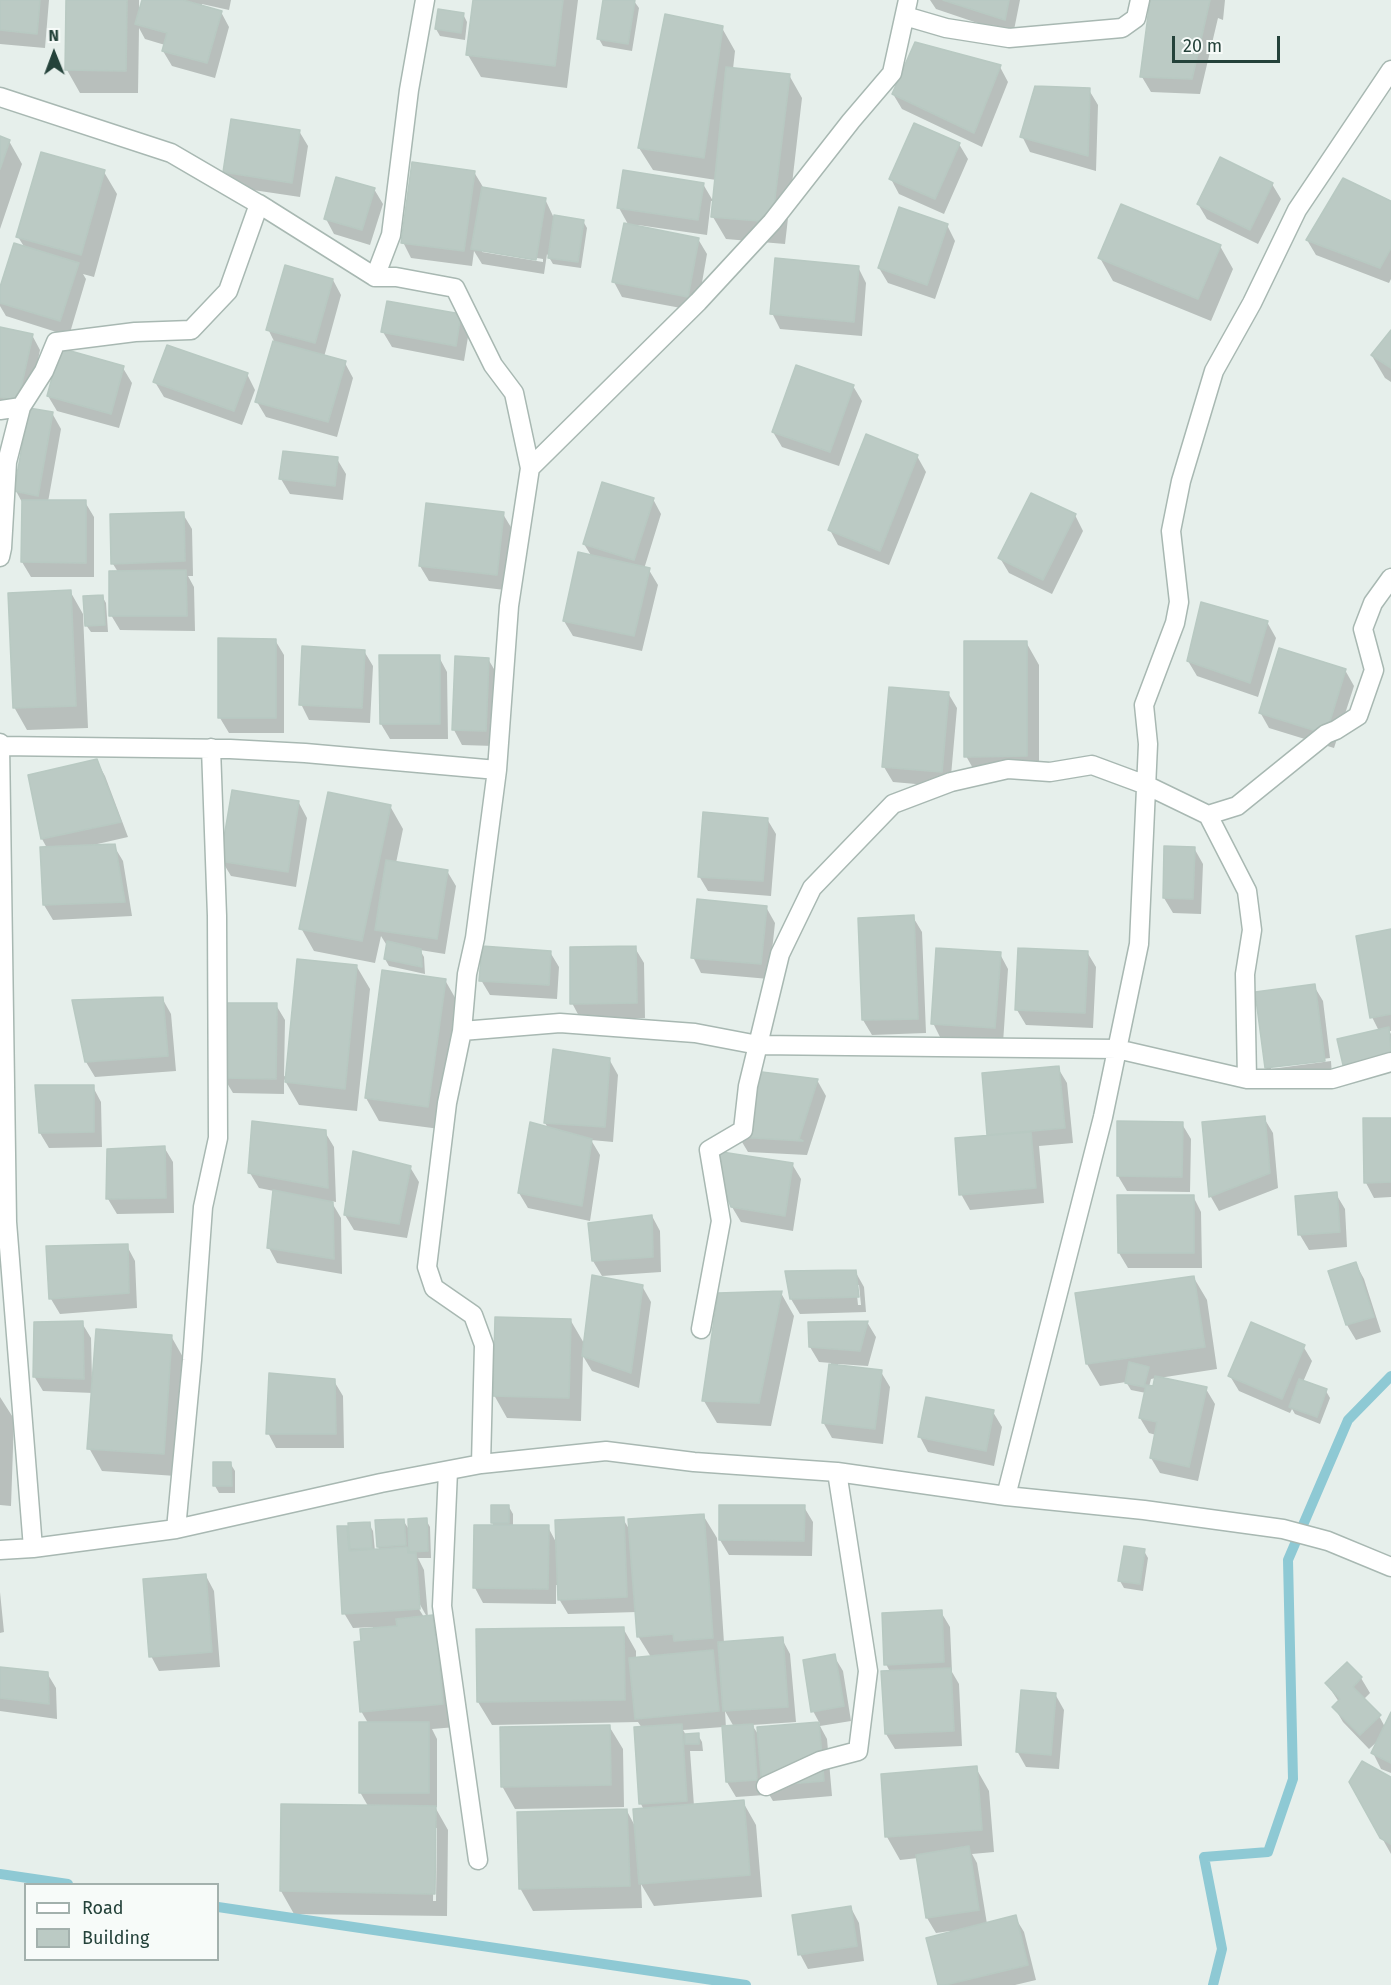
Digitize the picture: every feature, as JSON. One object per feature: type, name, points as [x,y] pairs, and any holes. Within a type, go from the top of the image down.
[{"type":"street","points":[[375,277],[391,235],[409,90],[426,0]]},
{"type":"street","points":[[530,468],[698,302],[772,222],[892,73],[906,8],[945,28],[1009,38],[1122,28],[1136,18],[1140,0]]},
{"type":"street","points":[[1006,1496],[1103,1117],[1139,944],[1148,744],[1144,705],[1175,623],[1179,602],[1171,531],[1181,480],[1214,371],[1252,303],[1297,210],[1391,70]]},
{"type":"street","points":[[0,97],[171,153],[308,232],[375,277],[396,277],[455,288],[493,365],[514,393],[530,468],[509,606],[497,770],[475,938],[467,974],[462,1031],[447,1103],[427,1267],[434,1288],[473,1316],[484,1345],[481,1464]]},
{"type":"street","points":[[0,557],[7,462],[21,407],[44,371],[56,342],[135,332],[191,330],[228,291],[258,204]]},
{"type":"street","points":[[0,410],[21,407]]},
{"type":"street","points":[[1208,815],[1237,806],[1326,734],[1358,716],[1374,670],[1363,628],[1373,603],[1391,578]]},
{"type":"street","points":[[33,1548],[7,1222],[0,745],[211,748],[305,753],[497,770]]},
{"type":"street","points":[[176,1529],[192,1360],[203,1207],[218,1138],[217,916],[211,748]]},
{"type":"street","points":[[701,1329],[721,1221],[709,1150],[743,1130],[748,1086],[780,954],[812,888],[893,804],[951,782],[1008,769],[1050,772],[1092,765],[1146,785],[1208,815],[1247,891],[1252,930],[1245,974],[1247,1079]]},
{"type":"street","points":[[462,1031],[560,1023],[695,1033],[758,1045],[1117,1049],[1247,1079],[1332,1079],[1391,1062]]},
{"type":"street","points":[[0,1550],[33,1548],[176,1529],[481,1464],[606,1451],[694,1462],[837,1472],[1006,1496],[1144,1510],[1283,1529],[1328,1541],[1391,1567]]},
{"type":"street","points":[[448,1471],[442,1606],[478,1860]]},
{"type":"street","points":[[766,1786],[820,1761],[858,1751],[868,1671],[837,1472]]},
{"type":"building","points":[[0,0],[40,0],[37,34],[0,30]]},
{"type":"building","points":[[66,0],[127,0],[126,71],[65,70]]},
{"type":"building","points":[[142,0],[183,0],[222,11],[207,63],[162,51],[167,33],[135,24]]},
{"type":"building","points":[[473,0],[563,0],[555,66],[466,55]]},
{"type":"building","points":[[603,0],[635,0],[628,44],[597,39]]},
{"type":"building","points":[[943,0],[1009,0],[1005,20]]},
{"type":"building","points":[[1150,0],[1210,0],[1192,79],[1140,77]]},
{"type":"building","points":[[438,9],[464,13],[461,33],[435,29]]},
{"type":"building","points":[[665,14],[723,26],[704,158],[638,148]]},
{"type":"building","points":[[915,42],[1001,65],[974,133],[892,94]]},
{"type":"building","points":[[726,67],[790,74],[772,222],[711,217]]},
{"type":"building","points":[[1035,86],[1090,88],[1088,156],[1020,137]]},
{"type":"building","points":[[231,119],[300,130],[292,183],[223,172]]},
{"type":"building","points":[[914,123],[960,143],[935,199],[889,179]]},
{"type":"building","points":[[0,136],[10,140],[0,169]]},
{"type":"building","points":[[41,152],[105,170],[81,255],[16,237]]},
{"type":"building","points":[[1220,157],[1273,183],[1250,230],[1197,204]]},
{"type":"building","points":[[412,162],[475,171],[464,251],[401,243]]},
{"type":"building","points":[[623,170],[704,183],[698,220],[617,208]]},
{"type":"building","points":[[336,177],[375,188],[362,230],[324,219]]},
{"type":"building","points":[[1343,178],[1391,201],[1391,248],[1380,268],[1306,240]]},
{"type":"building","points":[[482,187],[546,198],[536,260],[471,249]]},
{"type":"building","points":[[1121,204],[1221,245],[1198,299],[1098,258]]},
{"type":"building","points":[[899,207],[948,224],[927,285],[878,268]]},
{"type":"building","points":[[554,215],[584,220],[578,262],[548,258]]},
{"type":"building","points":[[624,223],[699,238],[688,297],[612,282]]},
{"type":"building","points":[[14,243],[79,263],[60,321],[0,303],[0,287]]},
{"type":"building","points":[[775,258],[859,266],[854,322],[770,314]]},
{"type":"building","points":[[285,265],[333,279],[315,343],[266,330]]},
{"type":"building","points":[[387,301],[461,314],[456,346],[381,332]]},
{"type":"building","points":[[0,327],[33,334],[18,401],[0,397]]},
{"type":"building","points":[[1391,330],[1391,368],[1371,355]]},
{"type":"building","points":[[273,341],[346,361],[328,422],[255,402]]},
{"type":"building","points":[[167,345],[248,373],[234,411],[153,382]]},
{"type":"building","points":[[60,348],[124,366],[111,414],[47,396]]},
{"type":"building","points":[[796,365],[854,385],[830,452],[772,432]]},
{"type":"building","points":[[29,408],[53,412],[38,496],[14,491]]},
{"type":"building","points":[[866,434],[918,455],[880,551],[828,530]]},
{"type":"building","points":[[283,451],[338,457],[335,486],[279,479]]},
{"type":"building","points":[[602,482],[654,498],[634,560],[583,544]]},
{"type":"building","points":[[1031,493],[1076,514],[1043,580],[998,558]]},
{"type":"building","points":[[22,500],[86,500],[86,563],[21,562]]},
{"type":"building","points":[[426,503],[504,512],[497,575],[419,566]]},
{"type":"building","points":[[184,512],[185,561],[111,564],[110,514]]},
{"type":"building","points":[[578,552],[650,568],[634,636],[563,621]]},
{"type":"building","points":[[186,570],[187,616],[109,616],[109,571]]},
{"type":"building","points":[[71,590],[76,706],[13,708],[8,593]]},
{"type":"building","points":[[103,595],[105,625],[85,626],[83,596]]},
{"type":"building","points":[[1201,602],[1268,621],[1250,683],[1187,661]]},
{"type":"building","points":[[218,638],[276,639],[276,718],[218,718]]},
{"type":"building","points":[[964,641],[1027,641],[1027,756],[964,757]]},
{"type":"building","points":[[302,646],[365,650],[362,708],[299,705]]},
{"type":"building","points":[[1279,648],[1346,669],[1326,734],[1259,713]]},
{"type":"building","points":[[379,655],[440,655],[440,724],[380,724]]},
{"type":"building","points":[[455,656],[489,658],[486,731],[452,730]]},
{"type":"building","points":[[889,687],[949,692],[942,772],[882,767]]},
{"type":"building","points":[[97,759],[121,822],[41,839],[28,775]]},
{"type":"building","points":[[232,790],[299,801],[288,872],[220,861]]},
{"type":"building","points":[[328,792],[391,805],[362,941],[299,929]]},
{"type":"building","points":[[703,812],[768,818],[763,881],[698,877]]},
{"type":"building","points":[[115,844],[125,902],[43,905],[40,847]]},
{"type":"building","points":[[1164,846],[1195,847],[1193,899],[1163,898]]},
{"type":"building","points":[[386,860],[448,870],[437,939],[375,930]]},
{"type":"building","points":[[697,899],[767,906],[761,964],[691,958]]},
{"type":"building","points":[[914,915],[918,1019],[862,1020],[858,918]]},
{"type":"building","points":[[1391,929],[1391,1014],[1370,1018],[1356,936]]},
{"type":"building","points":[[387,941],[421,949],[422,967],[384,959]]},
{"type":"building","points":[[482,946],[551,951],[549,985],[479,981]]},
{"type":"building","points":[[636,946],[637,1003],[570,1004],[570,947]]},
{"type":"building","points":[[936,948],[1001,952],[995,1028],[931,1024]]},
{"type":"building","points":[[1018,948],[1088,951],[1085,1013],[1015,1010]]},
{"type":"building","points":[[297,959],[357,965],[345,1089],[285,1082]]},
{"type":"building","points":[[382,970],[446,979],[428,1107],[365,1098]]},
{"type":"building","points":[[1315,984],[1325,1061],[1265,1068],[1255,992]]},
{"type":"building","points":[[163,997],[168,1056],[85,1062],[72,1000]]},
{"type":"building","points":[[223,1003],[277,1003],[276,1079],[222,1078]]},
{"type":"building","points":[[1389,1027],[1391,1054],[1343,1065],[1337,1039]]},
{"type":"building","points":[[553,1049],[610,1058],[605,1127],[544,1123]]},
{"type":"building","points":[[1059,1066],[1065,1128],[987,1135],[982,1073]]},
{"type":"building","points":[[746,1070],[818,1079],[799,1139],[803,1141],[738,1137]]},
{"type":"building","points":[[35,1085],[94,1085],[94,1132],[39,1133]]},
{"type":"building","points":[[1265,1116],[1270,1173],[1209,1197],[1202,1122]]},
{"type":"building","points":[[1363,1118],[1391,1118],[1391,1182],[1364,1183]]},
{"type":"building","points":[[252,1121],[326,1130],[328,1188],[248,1173]]},
{"type":"building","points":[[1117,1121],[1183,1122],[1182,1177],[1117,1176]]},
{"type":"building","points":[[530,1122],[592,1139],[582,1206],[518,1193]]},
{"type":"building","points":[[1031,1132],[1036,1188],[959,1195],[955,1138]]},
{"type":"building","points":[[165,1146],[166,1198],[106,1199],[107,1149]]},
{"type":"building","points":[[709,1150],[793,1163],[785,1216],[731,1207]]},
{"type":"building","points":[[353,1151],[411,1166],[399,1224],[344,1215]]},
{"type":"building","points":[[273,1190],[333,1202],[334,1259],[267,1248]]},
{"type":"building","points":[[1337,1192],[1340,1232],[1298,1235],[1295,1196]]},
{"type":"building","points":[[1117,1195],[1194,1195],[1194,1253],[1118,1253]]},
{"type":"building","points":[[652,1215],[653,1257],[592,1261],[588,1223]]},
{"type":"building","points":[[128,1244],[129,1293],[49,1299],[46,1246]]},
{"type":"building","points":[[1356,1262],[1374,1317],[1346,1325],[1328,1271]]},
{"type":"building","points":[[856,1270],[859,1297],[790,1299],[785,1271]]},
{"type":"building","points":[[592,1275],[643,1285],[631,1373],[582,1356]]},
{"type":"building","points":[[1194,1276],[1205,1347],[1086,1364],[1075,1293]]},
{"type":"building","points":[[782,1291],[759,1403],[702,1401],[718,1293]]},
{"type":"building","points":[[495,1317],[571,1319],[569,1398],[493,1396]]},
{"type":"building","points":[[83,1321],[84,1379],[33,1377],[34,1322]]},
{"type":"building","points":[[868,1321],[860,1351],[809,1347],[808,1322]]},
{"type":"building","points":[[1251,1322],[1305,1345],[1282,1399],[1228,1376]]},
{"type":"building","points":[[96,1329],[172,1335],[164,1454],[87,1449]]},
{"type":"building","points":[[1129,1362],[1149,1367],[1144,1387],[1125,1383]]},
{"type":"building","points":[[829,1364],[882,1370],[875,1429],[822,1423]]},
{"type":"building","points":[[269,1373],[335,1379],[336,1434],[266,1434]]},
{"type":"building","points":[[1155,1376],[1207,1387],[1189,1467],[1150,1458],[1157,1422],[1139,1418],[1146,1385],[1153,1386]]},
{"type":"building","points":[[1299,1379],[1327,1389],[1317,1417],[1289,1407]]},
{"type":"building","points":[[926,1397],[994,1410],[986,1451],[918,1437]]},
{"type":"building","points":[[213,1462],[231,1462],[232,1486],[213,1486]]},
{"type":"building","points":[[491,1505],[509,1505],[509,1523],[491,1523]]},
{"type":"building","points":[[719,1505],[805,1505],[804,1541],[719,1540]]},
{"type":"building","points":[[704,1514],[713,1638],[674,1641],[673,1634],[637,1637],[628,1519]]},
{"type":"building","points":[[624,1517],[627,1597],[558,1600],[555,1520]]},
{"type":"building","points":[[427,1518],[428,1551],[409,1552],[408,1519]]},
{"type":"building","points":[[404,1519],[406,1545],[377,1547],[375,1520]]},
{"type":"building","points":[[370,1522],[372,1548],[350,1549],[348,1523]]},
{"type":"building","points":[[474,1525],[549,1525],[548,1589],[473,1588]]},
{"type":"building","points":[[337,1526],[347,1526],[349,1551],[407,1547],[408,1553],[416,1553],[420,1609],[342,1614]]},
{"type":"building","points":[[1124,1546],[1145,1549],[1140,1584],[1118,1581]]},
{"type":"building","points":[[206,1574],[212,1652],[149,1657],[143,1579]]},
{"type":"building","points":[[942,1610],[944,1662],[884,1665],[882,1613]]},
{"type":"building","points":[[433,1615],[443,1704],[360,1712],[354,1642],[361,1641],[360,1629],[397,1626],[396,1619]]},
{"type":"building","points":[[624,1627],[625,1700],[477,1702],[476,1629]]},
{"type":"building","points":[[783,1637],[788,1707],[723,1711],[718,1642]]},
{"type":"building","points":[[713,1650],[719,1711],[635,1719],[629,1658]]},
{"type":"building","points":[[835,1654],[844,1706],[811,1712],[803,1660]]},
{"type":"building","points":[[1347,1662],[1362,1677],[1353,1687],[1381,1715],[1360,1735],[1332,1707],[1340,1699],[1325,1683]]},
{"type":"building","points":[[0,1667],[48,1672],[49,1704],[0,1698]]},
{"type":"building","points":[[951,1668],[954,1731],[885,1734],[881,1671]]},
{"type":"building","points":[[1021,1690],[1056,1693],[1051,1755],[1016,1752]]},
{"type":"building","points":[[1391,1712],[1391,1763],[1371,1753]]},
{"type":"building","points":[[359,1722],[429,1722],[429,1793],[359,1793]]},
{"type":"building","points":[[819,1722],[824,1781],[762,1786],[757,1727]]},
{"type":"building","points":[[682,1724],[687,1801],[639,1804],[634,1727]]},
{"type":"building","points":[[753,1724],[757,1780],[726,1782],[722,1726]]},
{"type":"building","points":[[610,1725],[611,1785],[501,1787],[500,1727]]},
{"type":"building","points":[[699,1733],[699,1744],[685,1744],[685,1734]]},
{"type":"building","points":[[1362,1761],[1391,1777],[1391,1844],[1380,1838],[1349,1782]]},
{"type":"building","points":[[977,1766],[982,1830],[885,1837],[881,1774]]},
{"type":"building","points":[[744,1800],[750,1875],[639,1884],[633,1809]]},
{"type":"building","points":[[281,1804],[436,1806],[435,1894],[280,1891]]},
{"type":"building","points":[[627,1809],[630,1886],[519,1889],[517,1812]]},
{"type":"building","points":[[969,1846],[979,1910],[926,1918],[916,1855]]},
{"type":"building","points":[[851,1906],[857,1946],[798,1955],[792,1915]]},
{"type":"building","points":[[1016,1915],[1028,1965],[938,1985],[926,1938]]},
{"type":"waterway","points":[[1213,1985],[1222,1949],[1204,1857],[1268,1852],[1293,1779],[1288,1560],[1348,1420],[1391,1376]]},
{"type":"waterway","points":[[0,1874],[61,1883]]},
{"type":"waterway","points":[[219,1907],[746,1985]]}]
